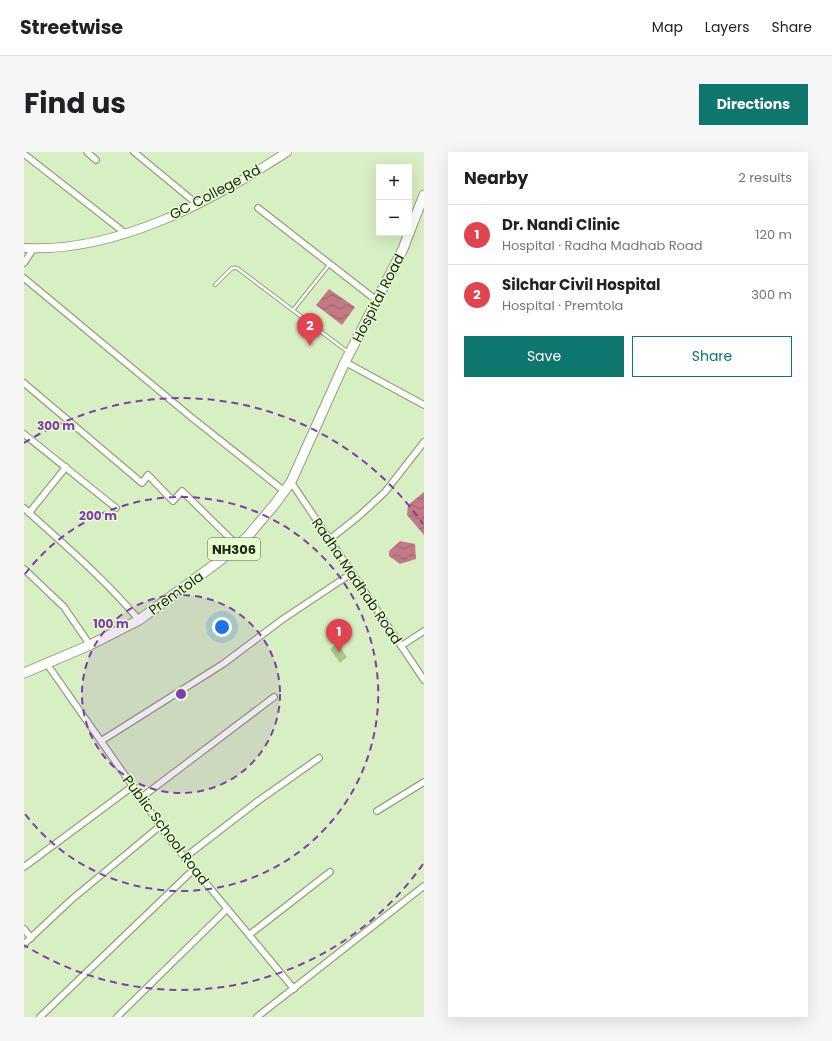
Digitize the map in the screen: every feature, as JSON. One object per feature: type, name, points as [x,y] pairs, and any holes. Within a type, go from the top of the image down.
[{"type":"highway","name":"Hospital Road","points":[[412,225],[424,195]]},
{"type":"highway","name":"Hospital Road","points":[[345,362],[403,249],[408,236]]},
{"type":"highway","name":"Premtola","points":[[47,664],[90,645],[139,620],[238,546],[258,525],[291,482],[345,362]]},
{"type":"highway","name":"NH306","points":[[24,673],[47,664]]},
{"type":"main road","name":"GC College Rd","points":[[24,248],[88,242],[124,233],[180,213],[233,185],[287,152]]},
{"type":"street","points":[[87,152],[96,160]]},
{"type":"street","points":[[134,152],[197,204]]},
{"type":"street","points":[[24,154],[124,233]]},
{"type":"street","points":[[258,208],[376,300]]},
{"type":"street","points":[[24,263],[34,248]]},
{"type":"street","points":[[24,278],[191,417],[284,491]]},
{"type":"street","points":[[345,362],[424,404]]},
{"type":"street","points":[[24,383],[142,483],[148,475],[173,501],[182,491],[238,546]]},
{"type":"street","points":[[24,434],[116,508]]},
{"type":"street","points":[[330,539],[359,516],[385,492],[424,442]]},
{"type":"street","points":[[29,513],[66,467]]},
{"type":"street","name":"Radha Madhab Road","points":[[291,482],[424,680]]},
{"type":"street","points":[[24,508],[123,601],[139,620]]},
{"type":"street","points":[[24,569],[64,607],[90,645]]},
{"type":"street","points":[[101,741],[217,669],[290,614],[352,573]]},
{"type":"street","points":[[401,646],[424,631]]},
{"type":"street","name":"Public School Road","points":[[47,664],[142,797],[160,826],[193,870],[294,989]]},
{"type":"street","points":[[142,797],[274,697]]},
{"type":"street","points":[[184,858],[258,801],[319,758]]},
{"type":"street","points":[[377,811],[424,782]]},
{"type":"street","points":[[24,867],[133,786]]},
{"type":"street","points":[[24,944],[71,900],[160,826]]},
{"type":"street","points":[[40,1017],[193,870]]},
{"type":"street","points":[[249,935],[330,872]]},
{"type":"street","points":[[257,1017],[424,886]]},
{"type":"street","points":[[118,1017],[227,909]]},
{"type":"street","points":[[24,929],[31,938]]},
{"type":"lane","points":[[293,310],[330,264]]},
{"type":"lane","points":[[216,285],[232,268],[237,268],[350,353]]},
{"type":"water","points":[[329,289],[355,307],[342,325],[316,305]]},
{"type":"water","points":[[424,492],[424,535],[407,515],[408,505]]},
{"type":"water","points":[[400,541],[415,544],[416,559],[400,564],[389,556],[389,551]]},
{"type":"building","points":[[337,643],[347,657],[340,663],[330,649]]},
{"type":"place","name":"Silchar Civil Hospital","points":[[310,346]]},
{"type":"place","name":"Dr. Nandi Clinic","points":[[339,652]]}]
